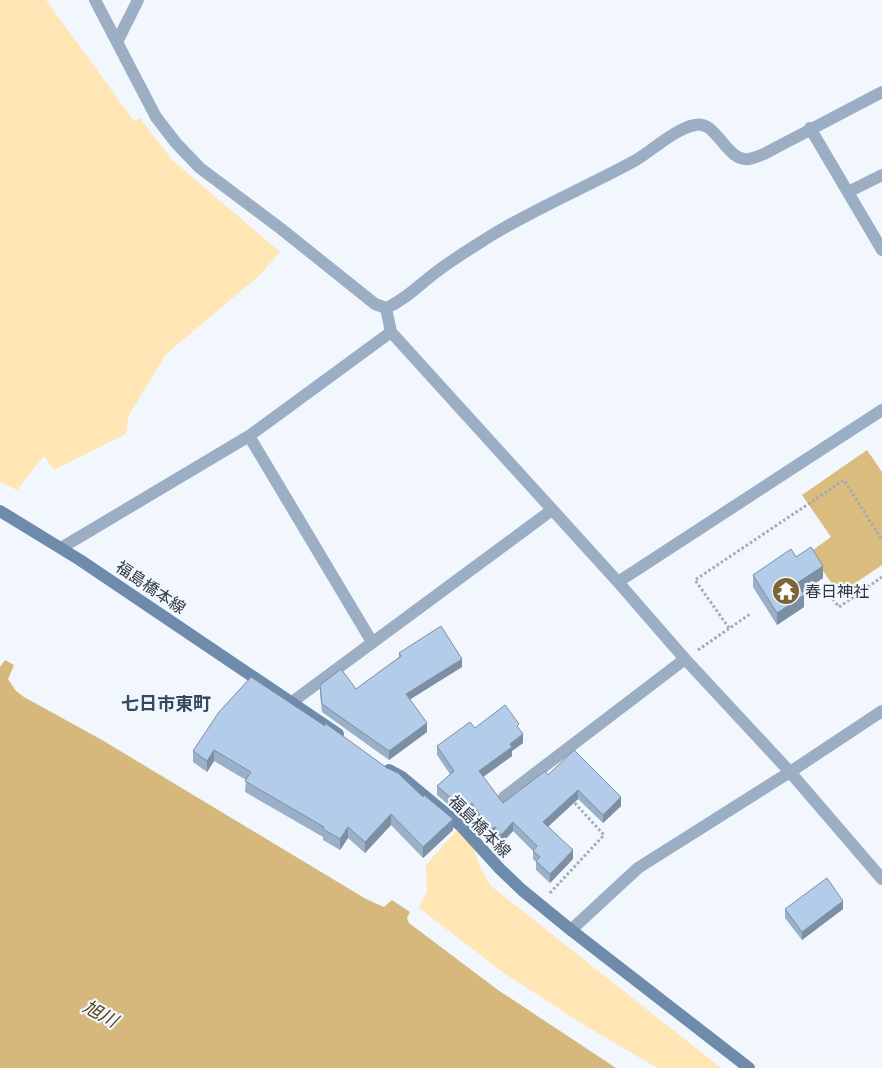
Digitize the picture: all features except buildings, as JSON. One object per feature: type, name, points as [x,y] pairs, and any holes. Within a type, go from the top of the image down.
[{"type":"main road","name":"福島橋本線","points":[[0,511],[61,548],[348,740]]},
{"type":"main road","name":"福島橋本線","points":[[377,762],[402,777],[462,826],[500,869],[571,930],[749,1068]]},
{"type":"street","points":[[95,0],[156,117],[176,143],[200,168],[280,228],[375,304],[386,308],[399,302],[437,271],[497,232],[636,160],[682,130],[696,124],[705,126],[713,131],[736,156],[748,159],[764,154],[810,128],[882,92]]},
{"type":"street","points":[[118,42],[138,0]]},
{"type":"street","points":[[810,128],[882,250]]},
{"type":"street","points":[[848,192],[882,175]]},
{"type":"street","points":[[386,308],[391,332],[618,582],[685,659],[790,772],[882,878]]},
{"type":"street","points":[[61,548],[249,436],[391,332]]},
{"type":"street","points":[[618,582],[882,410]]},
{"type":"street","points":[[249,436],[372,642]]},
{"type":"street","points":[[292,702],[552,510]]},
{"type":"street","points":[[504,797],[685,659]]},
{"type":"street","points":[[571,930],[638,868],[790,772],[882,711]]},
{"type":"path","points":[[729,628],[695,580],[844,480],[882,540]]},
{"type":"path","points":[[833,599],[839,607],[882,577]]},
{"type":"path","points":[[685,659],[750,614]]},
{"type":"path","points":[[540,904],[604,835],[567,795]]},
{"type":"shaded area","points":[[0,0],[46,0],[134,121],[140,118],[173,161],[280,252],[260,275],[166,354],[129,415],[126,434],[54,470],[44,456],[17,490],[0,482]]},
{"type":"shaded area","points":[[867,450],[882,472],[882,565],[839,594],[810,552],[831,537],[802,495]]},
{"type":"shaded area","points":[[457,830],[472,845],[482,871],[491,886],[721,1068],[659,1068],[647,1062],[581,1023],[504,973],[419,908],[427,891],[426,865]]},
{"type":"water","name":"旭川","points":[[5,660],[14,665],[8,679],[16,691],[24,697],[102,740],[366,899],[384,907],[392,900],[410,912],[407,918],[409,923],[498,990],[616,1068],[0,1068],[0,667]]},
{"type":"place","name":"春日神社","points":[[786,591]]},
{"type":"district","name":"七日市東町","points":[[166,703]]}]
